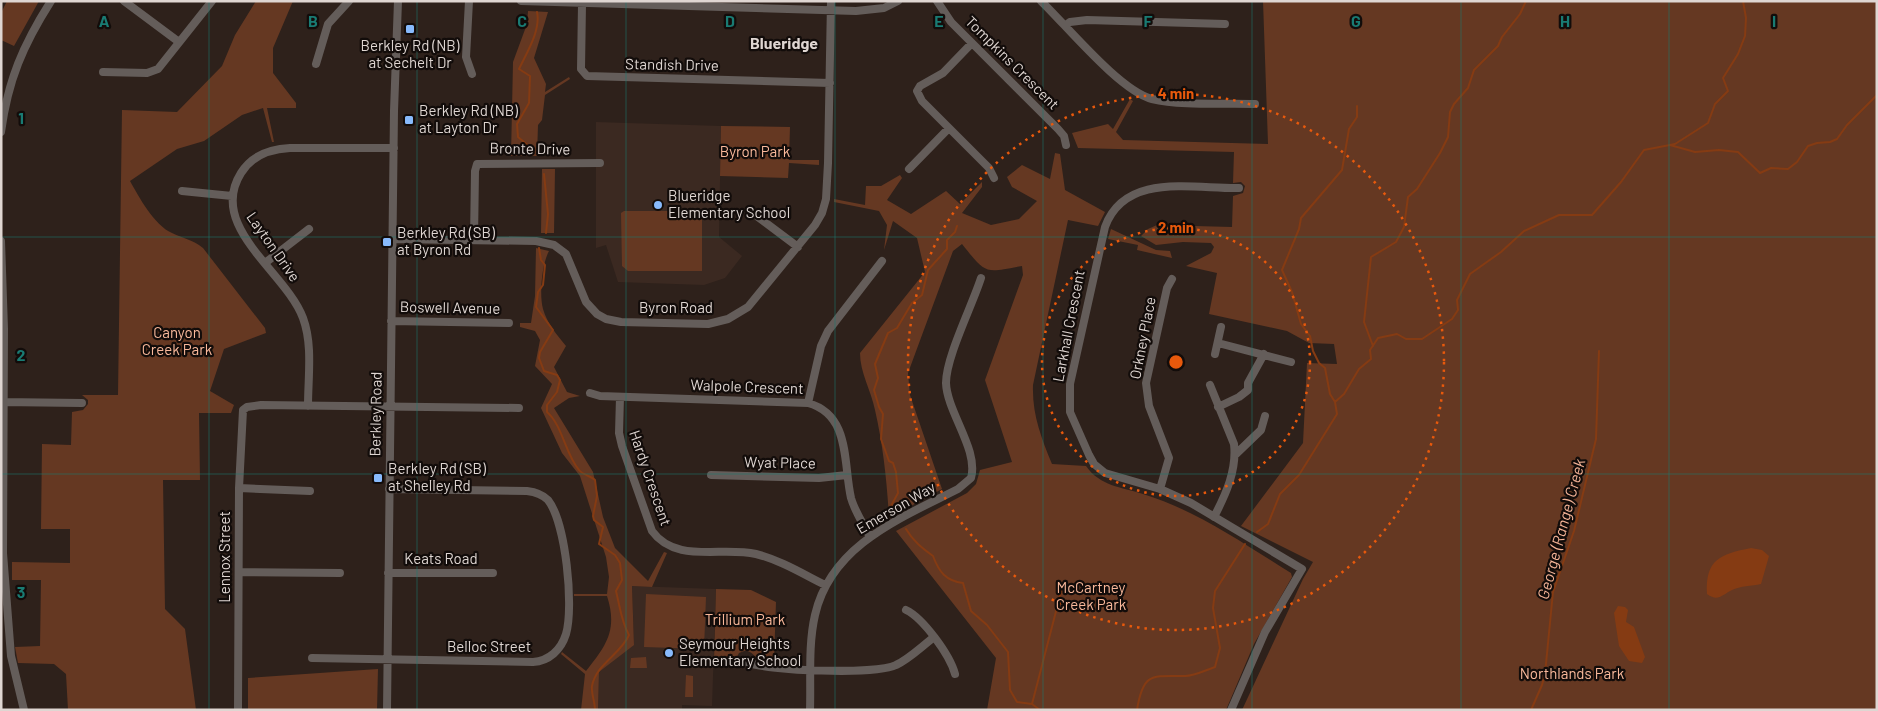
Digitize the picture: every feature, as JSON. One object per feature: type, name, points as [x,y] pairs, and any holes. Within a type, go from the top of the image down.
[{"type":"street","points":[[1,132],[8,89],[16,66],[30,34],[52,1]]},
{"type":"street","points":[[124,1],[179,42]]},
{"type":"street","points":[[103,72],[153,72],[212,1]]},
{"type":"street","points":[[316,64],[328,24],[349,1]]},
{"type":"street","name":"Berkley Road","points":[[387,710],[392,239],[398,1]]},
{"type":"street","points":[[469,1],[466,57],[472,74]]},
{"type":"street","points":[[521,1],[582,4],[675,4],[831,11],[871,11],[898,1]]},
{"type":"street","name":"Byron Road","points":[[392,239],[536,241],[560,248],[570,262],[586,302],[597,314],[606,319],[621,322],[696,324],[723,320],[748,307],[798,246],[822,213],[826,199],[831,1]]},
{"type":"street","name":"Tompkins Crescent","points":[[937,1],[951,22],[1058,129],[1064,136],[1066,145]]},
{"type":"street","points":[[1041,1],[1118,79],[1143,96],[1160,101],[1255,104]]},
{"type":"street","name":"Standish Drive","points":[[582,4],[581,69],[587,76],[830,83]]},
{"type":"street","points":[[1066,25],[1070,22],[1087,20],[1225,24]]},
{"type":"street","points":[[972,43],[943,73],[920,86],[917,91],[922,101],[989,168],[994,178]]},
{"type":"street","points":[[909,169],[949,128]]},
{"type":"street","points":[[182,191],[232,196],[237,181],[246,166],[267,152],[290,148],[394,148]]},
{"type":"street","name":"Bronte Drive","points":[[474,240],[475,171],[477,164],[600,163]]},
{"type":"street","name":"Larkhall Crescent","points":[[1231,710],[1264,632],[1302,569],[1214,517],[1160,489],[1099,469],[1089,455],[1070,412],[1070,384],[1105,227],[1118,205],[1142,190],[1169,187],[1239,188]]},
{"type":"street","name":"Layton Drive","points":[[232,196],[239,228],[296,304],[304,320],[308,344],[308,406]]},
{"type":"street","points":[[758,217],[798,246]]},
{"type":"street","points":[[265,263],[310,229]]},
{"type":"street","points":[[1,241],[4,553],[9,640],[24,710]]},
{"type":"street","points":[[808,403],[821,346],[828,331],[882,261]]},
{"type":"street","name":"Emerson Way","points":[[810,710],[815,615],[825,586],[843,559],[870,537],[958,489],[971,478],[971,460],[948,395],[946,377],[980,278]]},
{"type":"street","name":"Orkney Place","points":[[1160,489],[1169,458],[1149,406],[1146,383],[1167,288],[1172,279]]},
{"type":"street","name":"Boswell Avenue","points":[[391,321],[509,323]]},
{"type":"street","points":[[1215,354],[1221,327]]},
{"type":"street","points":[[1218,343],[1291,362]]},
{"type":"street","points":[[1218,407],[1240,397],[1248,390],[1248,383],[1264,354]]},
{"type":"street","points":[[1210,385],[1234,444],[1236,454],[1228,491],[1214,517]]},
{"type":"street","name":"Walpole Crescent","points":[[590,393],[620,397],[808,403],[823,409],[838,426],[843,442],[854,506],[870,537]]},
{"type":"street","name":"Hardy Crescent","points":[[620,397],[619,433],[622,446],[652,531],[661,542],[668,547],[685,551],[753,553],[767,557],[825,586]]},
{"type":"street","points":[[3,402],[82,403]]},
{"type":"street","points":[[308,406],[519,408]]},
{"type":"street","name":"Lennox Street","points":[[238,710],[241,415],[247,407],[308,406]]},
{"type":"street","points":[[1236,454],[1261,430],[1265,416]]},
{"type":"street","name":"Wyat Place","points":[[711,475],[819,478],[847,474]]},
{"type":"street","points":[[239,488],[310,491]]},
{"type":"street","name":"Belloc Street","points":[[312,658],[533,662],[546,659],[552,655],[566,634],[568,572],[565,552],[551,507],[540,494],[527,491],[389,489]]},
{"type":"street","points":[[239,572],[340,573]]},
{"type":"street","name":"Keats Road","points":[[388,573],[493,573]]},
{"type":"street","points":[[906,610],[914,614],[948,657],[955,674]]},
{"type":"street","points":[[746,662],[765,668],[883,669],[900,662],[933,638]]},
{"type":"shaded area","name":"Blueridge Elementary School","points":[[596,122],[721,126],[719,237],[742,256],[725,278],[704,285],[618,282],[606,245],[596,248]]},
{"type":"shaded area","points":[[1751,548],[1762,550],[1769,556],[1761,584],[1735,589],[1717,598],[1707,594],[1709,573],[1717,560],[1731,553]]},
{"type":"shaded area","name":"Seymour Heights Elementary School","points":[[632,586],[716,589],[712,706],[682,705],[682,710],[598,710],[599,672],[634,644]]},
{"type":"shaded area","points":[[1618,606],[1625,607],[1628,610],[1626,622],[1634,627],[1645,657],[1642,663],[1629,661],[1619,646],[1614,613]]},
{"type":"green space","points":[[7,1],[39,1],[14,46],[1,40],[1,13]]},
{"type":"green space","name":"Canyon Creek Park","points":[[256,1],[293,1],[273,48],[273,73],[296,103],[296,108],[267,108],[274,142],[272,142],[263,108],[242,115],[204,141],[177,149],[130,181],[159,224],[172,233],[192,241],[203,248],[265,328],[266,333],[224,349],[210,391],[234,405],[231,413],[199,413],[200,480],[163,480],[165,609],[185,629],[196,710],[68,710],[66,674],[54,664],[18,663],[15,647],[40,646],[41,580],[12,580],[12,562],[70,563],[70,529],[41,529],[42,444],[71,445],[72,412],[83,410],[88,404],[88,400],[82,395],[118,395],[122,110],[177,112],[222,66],[235,35]]},
{"type":"green space","name":"Northlands Park","points":[[1263,1],[1877,1],[1877,710],[1242,710],[1303,579],[1313,562],[1241,526],[1303,443],[1307,363],[1337,364],[1334,344],[1309,343],[1287,331],[1209,314],[1217,273],[1186,266],[1211,253],[1214,247],[1211,243],[1183,242],[1156,245],[1141,236],[1148,229],[1157,225],[1232,227],[1233,196],[1243,193],[1245,186],[1241,182],[1233,183],[1234,152],[1078,148],[1072,133],[1108,124],[1113,129],[1130,99],[1133,101],[1116,132],[1123,140],[1268,144]]},
{"type":"green space","points":[[528,11],[548,12],[534,58],[546,84],[545,92],[569,77],[570,79],[545,95],[542,120],[538,125],[537,156],[511,156],[513,62],[527,24]]},
{"type":"green space","name":"Byron Park","points":[[721,126],[790,127],[789,160],[819,160],[819,165],[789,163],[788,178],[720,176]]},
{"type":"green space","name":"McCartney Creek Park","points":[[1055,153],[1060,154],[1065,190],[1105,212],[1098,226],[1068,220],[1033,385],[1036,416],[1052,464],[1086,466],[1104,482],[1182,509],[1201,518],[1291,573],[1292,577],[1254,644],[1226,710],[987,710],[996,658],[896,531],[967,493],[976,484],[980,470],[1012,462],[985,380],[1023,275],[1022,266],[1000,270],[987,269],[977,262],[962,244],[953,251],[908,373],[910,395],[942,489],[889,518],[886,477],[880,437],[873,403],[860,360],[860,353],[925,272],[917,238],[893,221],[884,250],[887,225],[879,211],[834,202],[834,199],[865,205],[866,186],[881,186],[900,175],[902,178],[887,200],[911,214],[946,191],[960,204],[982,182],[982,187],[962,213],[991,225],[1019,219],[1037,201],[1012,187],[1007,177],[1022,165],[1050,179]]},
{"type":"green space","points":[[542,169],[555,169],[554,233],[541,233]]},
{"type":"green space","points":[[624,211],[702,211],[702,271],[628,271],[622,266],[621,213]]},
{"type":"green space","points":[[1111,229],[1156,250],[1170,251],[1172,258],[1137,250],[1138,245],[1108,239]]},
{"type":"green space","points":[[536,248],[549,251],[543,271],[541,287],[543,309],[550,324],[566,346],[554,367],[567,392],[580,396],[569,398],[554,408],[593,472],[603,517],[615,548],[648,581],[664,552],[667,553],[652,587],[632,586],[634,645],[599,672],[598,710],[581,710],[585,674],[561,654],[562,652],[586,671],[599,654],[608,637],[610,628],[610,608],[607,596],[574,596],[574,594],[607,594],[609,577],[606,557],[580,476],[562,453],[541,408],[552,384],[535,366],[540,340],[535,331],[520,327],[520,323],[531,323],[535,296]]},
{"type":"green space","name":"Trillium Park","points":[[716,589],[751,590],[776,602],[774,661],[760,661],[751,652],[743,651],[739,653],[735,661],[714,661]]},
{"type":"green space","points":[[646,594],[706,597],[704,649],[644,647]]},
{"type":"green space","points":[[646,657],[647,668],[630,668],[631,658]]},
{"type":"green space","points":[[378,669],[377,710],[248,710],[248,678]]},
{"type":"green space","points":[[686,675],[693,676],[693,697],[685,697]]},
{"type":"waterway","points":[[1373,346],[1364,322],[1371,257],[1396,242],[1404,227],[1408,197],[1417,189],[1448,137],[1450,112],[1454,104],[1468,88],[1474,70],[1498,46],[1502,37],[1520,14],[1526,1]]},
{"type":"waterway","points":[[1257,532],[1268,524],[1280,494],[1299,475],[1337,414],[1335,402],[1344,394],[1359,369],[1371,359],[1370,350],[1378,338],[1397,334],[1406,339],[1422,339],[1452,319],[1458,310],[1457,300],[1470,274],[1501,252],[1524,231],[1559,215],[1592,215],[1621,182],[1644,150],[1675,144],[1708,123],[1715,104],[1728,91],[1723,78],[1738,54],[1745,36],[1746,18],[1743,1]]},
{"type":"waterway","points":[[533,153],[530,147],[518,137],[517,124],[529,103],[530,76],[519,69],[535,33],[538,19],[537,12]]},
{"type":"waterway","points":[[1670,145],[1695,152],[1719,150],[1738,152],[1760,173],[1771,168],[1788,169],[1797,162],[1808,146],[1837,139],[1847,125],[1877,95]]},
{"type":"waterway","points":[[1335,402],[1330,394],[1325,368],[1319,363],[1313,351],[1310,336],[1301,324],[1292,292],[1282,270],[1299,229],[1301,218],[1342,170],[1349,129],[1357,117],[1357,106]]},
{"type":"waterway","points":[[544,174],[548,214],[546,233]]},
{"type":"waterway","points":[[896,514],[891,506],[898,493],[896,472],[893,463],[889,461],[881,439],[883,414],[874,390],[878,378],[875,364],[888,333],[897,328],[912,303],[922,295],[928,270],[947,249],[947,240],[955,232],[957,226]]},
{"type":"waterway","points":[[539,248],[541,260],[545,265],[543,285],[538,292],[536,307],[553,330],[540,352],[539,358],[544,371],[557,375],[560,380],[557,392],[547,405],[547,412],[557,425],[574,463],[581,472],[595,480],[597,496],[593,516],[594,520],[603,527],[599,544],[615,555],[620,563],[622,580],[616,591],[622,619],[629,635],[594,678],[592,689],[595,710]]},
{"type":"waterway","name":"George (Range) Creek","points":[[1531,710],[1545,674],[1553,592],[1574,531],[1596,439],[1599,351]]},
{"type":"waterway","points":[[906,529],[918,544],[933,556],[944,575],[952,580],[963,583],[971,611],[987,625],[1008,652],[1010,690],[1017,702],[1032,704],[1040,710]]},
{"type":"waterway","points":[[1137,710],[1142,689],[1151,679],[1164,676],[1189,676],[1215,667],[1220,648],[1213,608],[1215,591],[1245,544]]},
{"type":"waterway","points":[[1032,704],[1061,592],[1061,583]]},
{"type":"place","name":"Berkley Rd (NB) at Sechelt Dr","points":[[410,29]]},
{"type":"place","name":"Berkley Rd (NB) at Layton Dr","points":[[409,120]]},
{"type":"place","name":"Blueridge Elementary School","points":[[658,205]]},
{"type":"place","name":"Berkley Rd (SB) at Byron Rd","points":[[387,242]]},
{"type":"place","name":"Berkley Rd (SB) at Shelley Rd","points":[[378,478]]},
{"type":"place","name":"Seymour Heights Elementary School","points":[[669,653]]},
{"type":"district","name":"Blueridge","points":[[784,43]]}]
